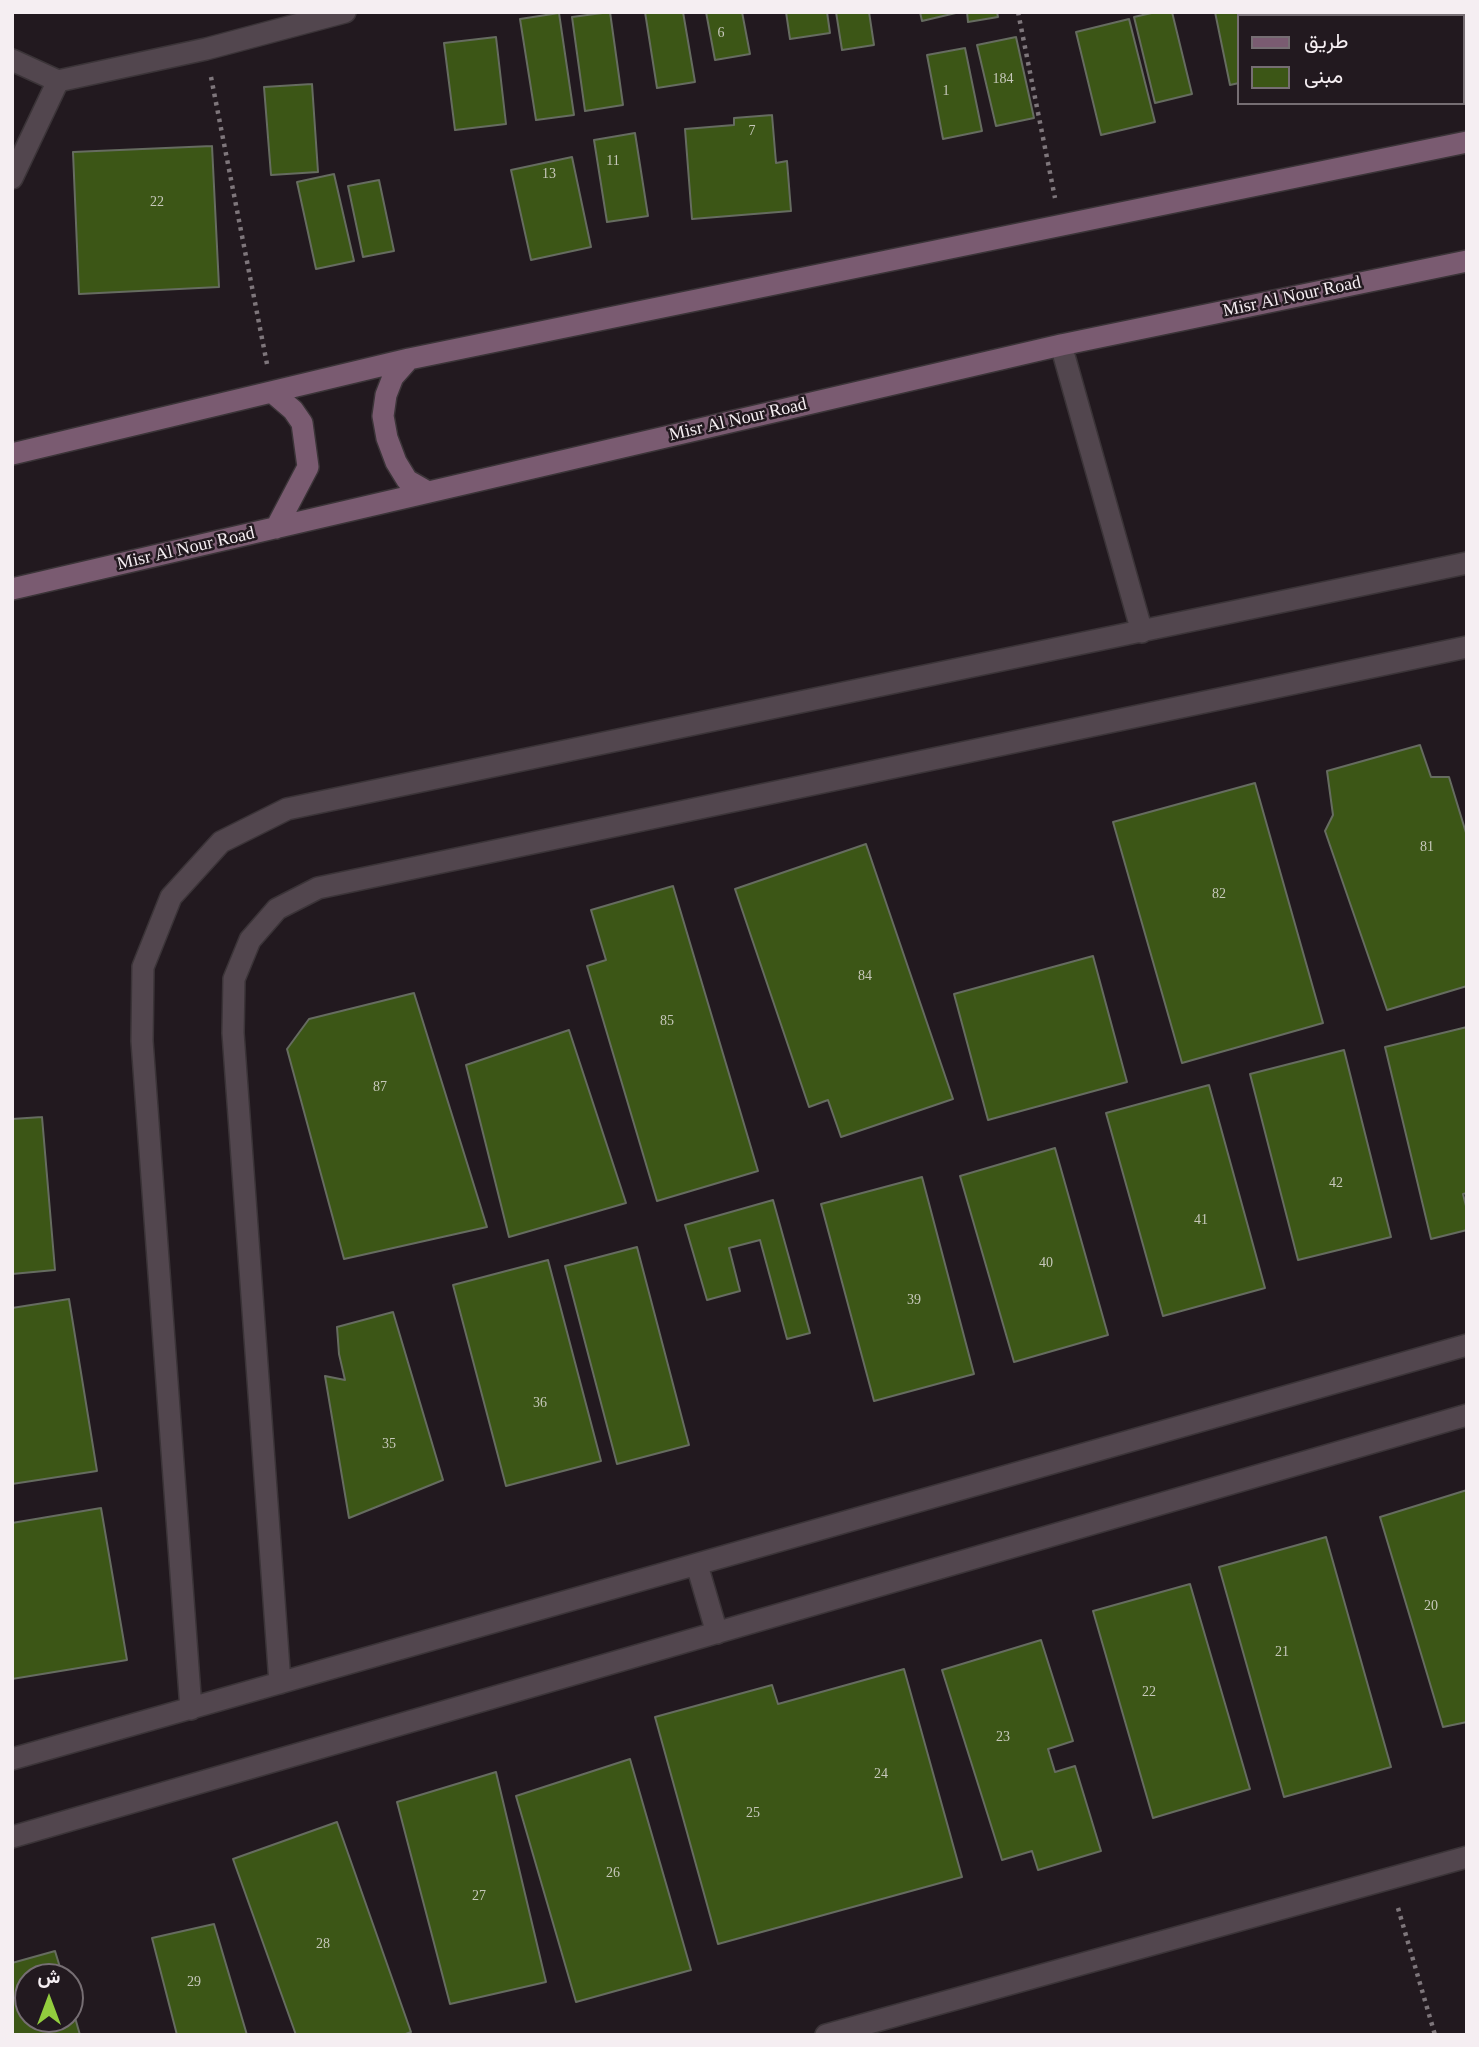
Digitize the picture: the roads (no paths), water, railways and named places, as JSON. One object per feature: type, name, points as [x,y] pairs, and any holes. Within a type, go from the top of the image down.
[{"type":"street","points":[[12,60],[58,81],[206,49],[331,13]]},
{"type":"street","points":[[12,178],[58,81]]},
{"type":"street","points":[[12,454],[409,359],[1467,142]]},
{"type":"street","name":"Misr Al Nour Road","points":[[12,589],[1060,345],[1467,261]]},
{"type":"street","points":[[1060,345],[1142,632]]},
{"type":"street","points":[[409,359],[393,377],[386,395],[383,416],[387,438],[407,480],[428,492]]},
{"type":"street","points":[[272,391],[293,410],[302,423],[308,467],[276,528]]},
{"type":"street","points":[[191,1709],[142,1041],[144,967],[171,897],[221,842],[288,808],[1467,563]]},
{"type":"street","points":[[280,1684],[233,1033],[234,979],[250,940],[277,909],[318,888],[1467,647]]},
{"type":"street","points":[[12,1759],[1467,1345]]},
{"type":"street","points":[[12,1838],[1467,1415]]},
{"type":"street","points":[[696,1565],[717,1633]]},
{"type":"street","points":[[826,2035],[1467,1857]]}]
